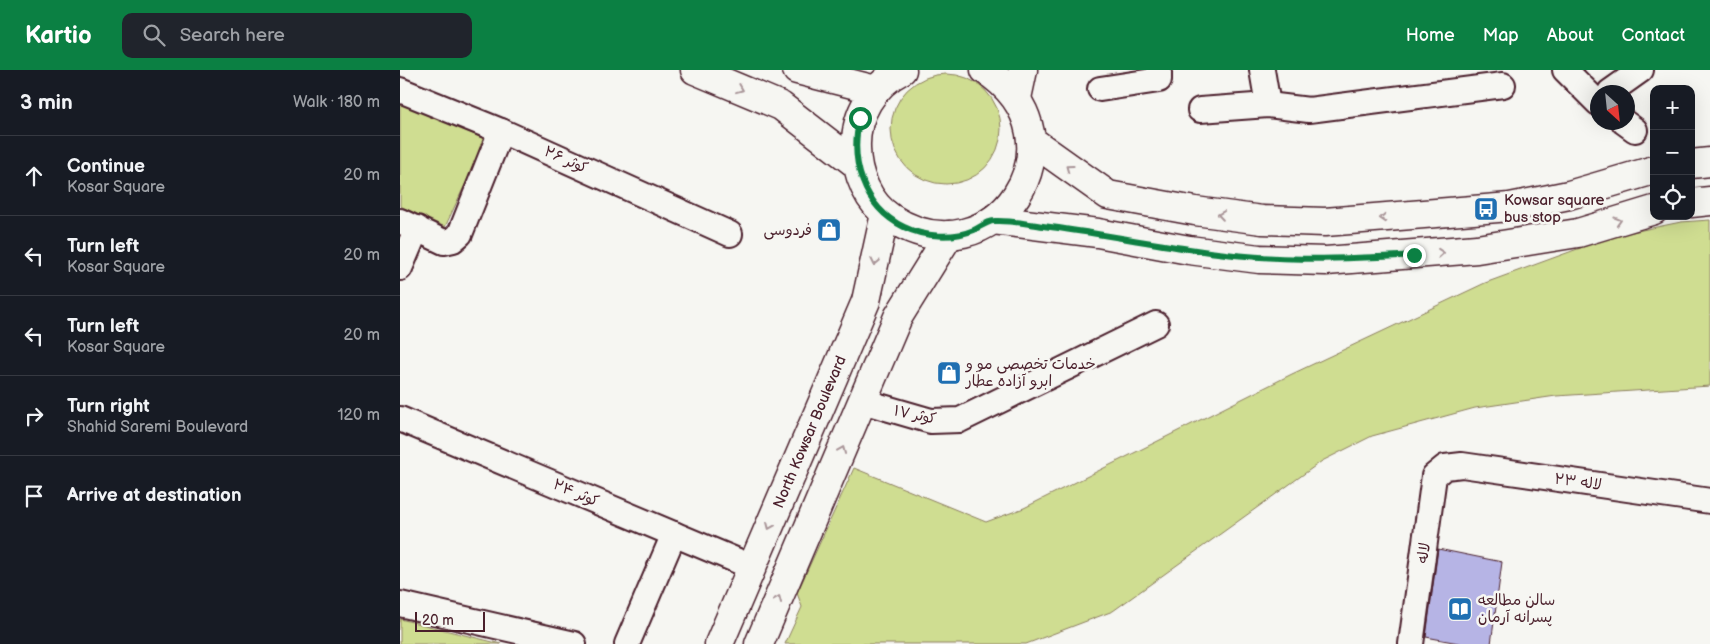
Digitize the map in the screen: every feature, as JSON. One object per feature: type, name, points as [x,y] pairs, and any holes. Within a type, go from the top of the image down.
[{"type":"main road","points":[[694,70],[781,106],[856,164]]},
{"type":"main road","points":[[797,70],[876,90]]},
{"type":"main road","points":[[902,70],[876,90],[860,118],[856,134],[856,164],[866,192],[885,214],[904,227],[919,232],[949,236],[972,231],[993,220],[1010,205],[1023,186],[1030,164],[1032,141],[1027,118],[1017,98],[1001,80],[985,70]]},
{"type":"main road","points":[[1017,98],[1023,70]]},
{"type":"main road","points":[[1032,141],[1108,195],[1195,211],[1262,220],[1325,222],[1510,207],[1569,195],[1650,171]]},
{"type":"main road","points":[[1695,164],[1710,162]]},
{"type":"main road","points":[[1695,203],[1710,201]]},
{"type":"main road","points":[[993,220],[1098,233],[1189,250],[1259,259],[1326,261],[1485,248],[1578,233],[1650,211]]},
{"type":"main road","name":"North Kowsar Boulevard","points":[[719,644],[866,301],[885,214]]},
{"type":"main road","points":[[759,644],[898,317],[949,236]]},
{"type":"street","points":[[1100,89],[1159,80],[1159,70]]},
{"type":"street","points":[[1262,70],[1268,105]]},
{"type":"street","points":[[1565,70],[1590,91]]},
{"type":"street","points":[[1620,85],[1641,70]]},
{"type":"street","points":[[1200,110],[1268,105],[1309,110],[1503,85]]},
{"type":"street","name":"کوثر ۲۶","points":[[400,90],[501,131],[730,234]]},
{"type":"street","points":[[400,268],[408,224],[444,242],[453,240],[460,234],[501,131]]},
{"type":"street","name":"کوثر ۱۷","points":[[862,401],[931,422],[960,420],[1156,324]]},
{"type":"street","name":"کوثر ۲۴","points":[[400,419],[752,567]]},
{"type":"street","name":"لاله ۲۳","points":[[1445,468],[1462,465],[1710,501]]},
{"type":"street","name":"لاله","points":[[1411,644],[1434,476],[1445,468]]},
{"type":"street","points":[[627,644],[674,534]]},
{"type":"street","points":[[400,604],[574,644]]},
{"type":"green space","points":[[946,74],[967,78],[985,90],[997,108],[1001,129],[997,150],[985,168],[967,180],[946,184],[925,180],[907,168],[895,150],[891,129],[895,108],[907,90],[925,78]]},
{"type":"green space","points":[[400,101],[486,140],[445,227],[400,206]]},
{"type":"green space","points":[[1710,220],[1710,386],[1556,396],[1475,408],[1372,436],[1322,461],[1113,611],[1026,644],[785,644],[802,607],[797,593],[854,468],[986,522],[1024,508],[1292,374],[1485,283],[1613,236],[1681,222]]},
{"type":"green space","points":[[400,619],[501,644],[400,644]]},
{"type":"building","name":"سالن مطالعه پسرانه آرمان","points":[[1438,549],[1502,562],[1491,644],[1464,644],[1426,637]]},
{"type":"place","name":"Kowsar square bus stop","points":[[1486,209]]},
{"type":"place","name":"فردوسی","points":[[829,230]]},
{"type":"place","name":"خدمات تخصصی مو و ابرو آزاده عطار","points":[[949,373]]},
{"type":"place","name":"سالن مطالعه پسرانه آرمان","points":[[1460,609]]},
{"type":"route","points":[[860,118],[856,134],[856,164],[866,192],[885,214],[904,227],[926,234],[949,236],[972,231],[993,220],[1098,233],[1189,250],[1259,259],[1326,261],[1414,255]]}]
